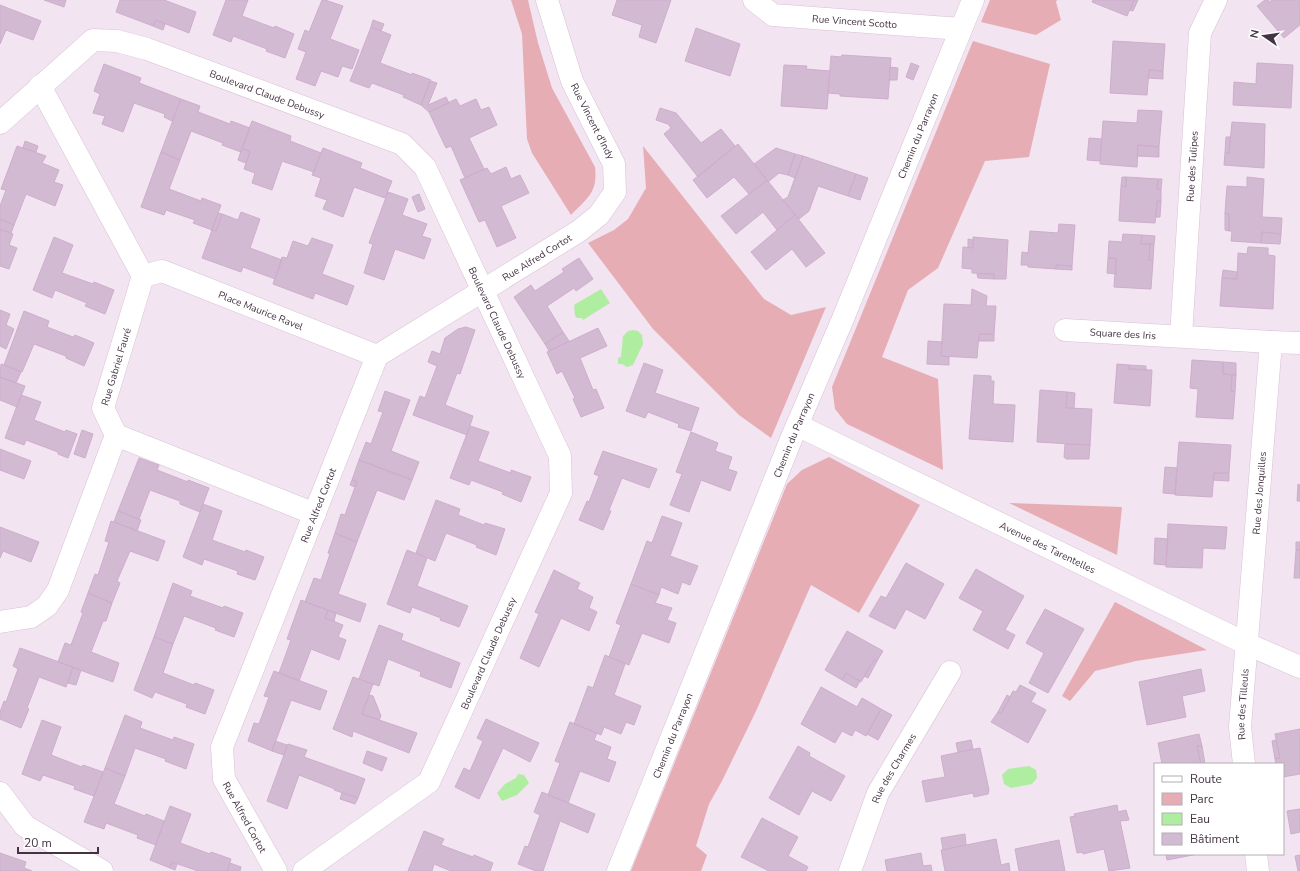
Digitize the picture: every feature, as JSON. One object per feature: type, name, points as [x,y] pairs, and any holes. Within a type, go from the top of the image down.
[{"type":"street","name":"Rue Vincent d'Indy","points":[[548,0],[572,81],[614,164],[615,192],[599,215],[579,231]]},
{"type":"street","name":"Rue Vincent Scotto","points":[[754,0],[773,15],[961,29]]},
{"type":"street","name":"Chemin du Parrayon","points":[[618,871],[797,425],[845,313],[973,0]]},
{"type":"street","name":"Rue des Tulipes","points":[[1181,336],[1200,33],[1216,0]]},
{"type":"street","name":"Boulevard Claude Debussy","points":[[0,122],[93,40],[117,41],[147,49],[402,144],[425,167],[560,456],[561,493],[429,782],[304,871]]},
{"type":"street","points":[[40,86],[143,276]]},
{"type":"street","name":"Rue Alfred Cortot","points":[[276,871],[224,779],[222,746],[377,356],[579,231]]},
{"type":"street","name":"Place Maurice Ravel","points":[[143,276],[162,271],[377,356]]},
{"type":"street","name":"Rue Gabriel Fauré","points":[[116,435],[103,408],[143,276]]},
{"type":"street","name":"Square des Iris","points":[[1065,330],[1181,336]]},
{"type":"street","points":[[1181,336],[1300,343]]},
{"type":"street","name":"Rue des Jonquilles","points":[[1247,644],[1271,342]]},
{"type":"street","name":"Avenue des Tarentelles","points":[[797,425],[1247,644],[1300,667]]},
{"type":"street","points":[[0,622],[31,617],[47,606],[58,590],[116,435],[315,514]]},
{"type":"street","name":"Rue des Tilleuls","points":[[1244,763],[1240,727],[1247,644]]},
{"type":"street","name":"Rue des Charmes","points":[[850,871],[878,793],[950,672]]},
{"type":"street","points":[[0,793],[25,826],[102,871]]},
{"type":"street","points":[[1256,855],[1258,871]]},
{"type":"green space","points":[[511,0],[528,0],[538,43],[552,88],[595,167],[595,183],[593,189],[571,215],[532,153],[527,139],[522,34]]},
{"type":"green space","points":[[990,0],[1057,0],[1056,2],[1061,20],[1036,35],[981,22]]},
{"type":"green space","points":[[973,41],[1050,64],[1029,157],[985,161],[938,268],[908,290],[882,357],[938,379],[943,470],[847,424],[835,409],[832,387]]},
{"type":"green space","points":[[643,146],[764,299],[791,315],[826,307],[771,438],[739,415],[653,329],[588,243],[614,230],[628,219],[646,188]]},
{"type":"green space","points":[[829,457],[920,505],[859,613],[811,585],[757,709],[722,781],[709,804],[696,846],[707,855],[701,871],[631,871],[787,484],[802,470]]},
{"type":"green space","points":[[1009,503],[1122,507],[1117,555]]},
{"type":"green space","points":[[1115,602],[1207,650],[1136,661],[1095,671],[1070,701],[1062,696]]},
{"type":"water","points":[[601,289],[610,303],[583,320],[582,318],[577,318],[575,316],[574,305]]},
{"type":"water","points":[[628,331],[638,331],[642,335],[643,344],[633,365],[627,367],[622,364],[618,364],[618,358],[621,357],[623,336]]},
{"type":"water","points":[[1029,766],[1036,770],[1037,778],[1032,784],[1011,788],[1004,784],[1002,775],[1008,769]]},
{"type":"water","points":[[518,774],[524,775],[529,783],[517,795],[502,801],[497,793],[505,784],[516,778]]},
{"type":"building","points":[[44,0],[66,0],[64,7]]},
{"type":"building","points":[[120,0],[164,0],[196,12],[189,33],[156,20],[153,26],[116,12]]},
{"type":"building","points":[[226,0],[248,0],[242,16],[274,28],[275,26],[294,34],[285,58],[266,51],[267,49],[233,36],[231,42],[213,35]]},
{"type":"building","points":[[322,0],[343,6],[330,39],[359,50],[352,69],[342,66],[338,77],[321,71],[315,86],[296,79],[306,52],[298,49],[305,30],[309,32]]},
{"type":"building","points":[[617,0],[671,0],[656,43],[639,37],[642,25],[612,15]]},
{"type":"building","points":[[1093,0],[1134,0],[1127,16],[1092,2]]},
{"type":"building","points":[[1134,0],[1138,0],[1133,11],[1130,10]]},
{"type":"building","points":[[1265,0],[1268,0],[1269,2],[1272,0],[1300,0],[1300,25],[1284,38],[1257,6]]},
{"type":"building","points":[[0,5],[41,21],[33,40],[6,30],[0,44]]},
{"type":"building","points":[[156,20],[165,24],[163,30],[153,26]]},
{"type":"building","points":[[373,20],[384,24],[381,31],[371,27]]},
{"type":"building","points":[[371,27],[391,35],[380,63],[412,75],[412,73],[431,80],[421,105],[403,97],[404,95],[372,83],[369,88],[350,81]]},
{"type":"building","points":[[696,28],[740,44],[730,76],[685,61]]},
{"type":"building","points":[[1113,41],[1165,44],[1163,71],[1149,70],[1147,95],[1110,93]]},
{"type":"building","points":[[842,55],[891,58],[888,99],[840,96],[840,94],[828,93],[831,56],[841,57]]},
{"type":"building","points":[[911,63],[919,66],[913,80],[906,77]]},
{"type":"building","points":[[1257,63],[1293,65],[1291,108],[1233,105],[1234,82],[1256,84]]},
{"type":"building","points":[[104,64],[141,78],[139,83],[181,99],[172,121],[164,117],[165,114],[134,103],[123,132],[102,124],[105,116],[93,113],[100,94],[94,91]]},
{"type":"building","points":[[784,65],[807,66],[806,69],[830,71],[827,109],[781,106]]},
{"type":"building","points":[[890,67],[898,68],[897,80],[889,80]]},
{"type":"building","points":[[1149,70],[1163,71],[1163,79],[1148,78]]},
{"type":"building","points":[[430,81],[437,83],[428,105],[446,97],[449,103],[429,112],[421,105]]},
{"type":"building","points":[[181,99],[200,106],[198,112],[230,124],[231,121],[250,128],[241,152],[222,145],[223,143],[191,131],[180,160],[161,152]]},
{"type":"building","points":[[456,99],[460,106],[476,99],[481,110],[489,107],[497,125],[469,138],[484,169],[465,178],[451,146],[446,148],[429,112]]},
{"type":"building","points":[[660,108],[676,113],[701,143],[721,129],[735,146],[698,177],[664,134],[671,128],[668,124],[656,120]]},
{"type":"building","points":[[1138,110],[1162,111],[1159,147],[1138,145],[1137,167],[1100,164],[1103,121],[1137,123]]},
{"type":"building","points":[[252,121],[291,136],[290,141],[321,153],[314,172],[282,161],[272,190],[252,183],[255,173],[244,169],[250,152],[242,148]]},
{"type":"building","points":[[1232,122],[1265,124],[1264,168],[1224,165],[1225,153],[1229,153]]},
{"type":"building","points":[[1226,137],[1230,137],[1229,153],[1225,153]]},
{"type":"building","points":[[1089,138],[1102,139],[1100,161],[1087,160]]},
{"type":"building","points":[[25,141],[38,146],[36,152],[23,148]]},
{"type":"building","points":[[738,144],[767,180],[749,194],[734,177],[707,198],[693,180]]},
{"type":"building","points":[[1138,145],[1159,147],[1159,157],[1137,156]]},
{"type":"building","points":[[17,146],[46,156],[42,163],[59,170],[54,182],[63,185],[55,206],[26,194],[14,225],[0,219],[0,206],[6,190],[1,189]]},
{"type":"building","points":[[242,148],[250,152],[246,163],[238,160]]},
{"type":"building","points":[[323,148],[362,163],[360,168],[392,181],[385,198],[354,187],[343,217],[323,209],[327,200],[315,196],[321,178],[312,175]]},
{"type":"building","points":[[776,148],[795,154],[788,175],[779,173],[768,182],[754,164]]},
{"type":"building","points":[[161,152],[180,160],[169,189],[201,201],[202,198],[221,205],[212,230],[193,223],[195,220],[166,210],[164,215],[141,207]]},
{"type":"building","points":[[795,154],[803,156],[795,178],[788,175]]},
{"type":"building","points":[[803,156],[856,174],[848,196],[818,186],[809,211],[799,219],[783,200],[788,197]]},
{"type":"building","points":[[506,167],[511,179],[520,175],[529,193],[501,206],[516,238],[497,247],[485,220],[479,222],[460,180],[487,168],[491,174]]},
{"type":"building","points":[[856,174],[868,178],[860,200],[848,196]]},
{"type":"building","points":[[1122,177],[1126,177],[1126,187],[1121,186]]},
{"type":"building","points":[[1126,177],[1158,179],[1157,189],[1161,189],[1161,201],[1157,201],[1155,223],[1119,221],[1121,186],[1126,187]]},
{"type":"building","points":[[1247,177],[1264,179],[1262,217],[1282,218],[1281,234],[1262,232],[1261,243],[1231,241],[1232,231],[1229,231],[1229,214],[1225,213],[1227,186],[1247,187]]},
{"type":"building","points":[[1158,179],[1162,179],[1161,189],[1157,189]]},
{"type":"building","points":[[767,180],[795,215],[777,230],[763,212],[736,234],[721,216]]},
{"type":"building","points":[[388,192],[408,199],[402,215],[427,224],[422,236],[431,239],[424,259],[395,249],[384,280],[364,273],[373,244],[369,243]]},
{"type":"building","points":[[419,194],[425,209],[418,212],[412,197]]},
{"type":"building","points":[[1157,201],[1161,201],[1160,217],[1156,217]]},
{"type":"building","points":[[241,212],[260,219],[250,248],[282,260],[275,279],[243,267],[241,272],[202,258],[212,230],[216,231],[222,214],[238,220]]},
{"type":"building","points":[[218,213],[222,214],[216,231],[212,230]]},
{"type":"building","points":[[1225,213],[1229,214],[1229,231],[1225,230]]},
{"type":"building","points":[[795,215],[825,253],[806,267],[792,249],[766,270],[751,252]]},
{"type":"building","points":[[0,219],[14,225],[11,233],[0,229]]},
{"type":"building","points":[[1059,224],[1075,225],[1072,266],[1056,265],[1056,269],[1021,265],[1022,252],[1028,253],[1030,231],[1058,233]]},
{"type":"building","points":[[0,229],[13,234],[9,245],[17,248],[9,269],[0,266]]},
{"type":"building","points":[[1262,232],[1281,234],[1280,244],[1261,243]]},
{"type":"building","points":[[1123,234],[1142,235],[1141,244],[1150,244],[1149,260],[1153,261],[1151,289],[1114,287],[1116,258],[1108,258],[1109,241],[1122,242]]},
{"type":"building","points":[[1142,235],[1155,236],[1154,244],[1141,244]]},
{"type":"building","points":[[54,237],[73,245],[62,273],[93,284],[94,282],[114,290],[105,314],[85,306],[87,303],[55,290],[52,298],[33,290]]},
{"type":"building","points":[[973,237],[1008,240],[1006,279],[994,279],[994,274],[972,273],[972,269],[962,268],[963,247],[973,248]]},
{"type":"building","points":[[312,238],[333,245],[322,274],[354,286],[347,305],[315,293],[313,299],[273,284],[282,257],[287,258],[293,241],[308,246]]},
{"type":"building","points":[[968,239],[973,240],[973,248],[968,247]]},
{"type":"building","points":[[1150,244],[1154,244],[1153,261],[1149,260]]},
{"type":"building","points":[[1248,247],[1268,248],[1268,255],[1275,256],[1273,309],[1220,306],[1222,278],[1237,279],[1238,253],[1247,254]]},
{"type":"building","points":[[579,258],[593,279],[576,291],[574,288],[547,306],[563,332],[545,344],[514,297],[531,285],[535,291],[564,272],[562,269]]},
{"type":"building","points":[[1108,258],[1116,258],[1116,274],[1107,273]]},
{"type":"building","points":[[1056,265],[1072,266],[1072,270],[1056,269]]},
{"type":"building","points":[[1223,270],[1237,272],[1237,279],[1222,278]]},
{"type":"building","points":[[977,274],[994,274],[994,279],[978,278]]},
{"type":"building","points":[[972,289],[987,296],[986,306],[996,306],[994,334],[979,334],[977,358],[941,356],[944,304],[971,305]]},
{"type":"building","points":[[0,310],[10,314],[6,325],[14,329],[6,349],[0,346]]},
{"type":"building","points":[[24,311],[49,321],[47,327],[73,337],[75,335],[94,343],[84,366],[66,358],[66,356],[34,344],[22,372],[4,365]]},
{"type":"building","points":[[466,327],[475,330],[460,374],[457,373],[445,405],[473,416],[467,435],[413,415],[420,396],[425,398],[437,366],[428,362],[432,351],[440,354],[445,338],[458,329]]},
{"type":"building","points":[[598,328],[607,346],[580,358],[593,390],[596,389],[604,408],[581,417],[573,399],[575,398],[562,371],[557,374],[547,352]]},
{"type":"building","points":[[563,332],[569,341],[549,351],[545,344]]},
{"type":"building","points":[[979,334],[994,334],[994,341],[979,341]]},
{"type":"building","points":[[928,341],[942,342],[941,356],[949,357],[949,365],[927,364]]},
{"type":"building","points":[[1192,360],[1223,362],[1223,374],[1232,375],[1231,391],[1235,392],[1233,419],[1196,417],[1198,389],[1190,388]]},
{"type":"building","points":[[1223,362],[1236,363],[1236,375],[1223,374]]},
{"type":"building","points":[[644,363],[663,370],[655,393],[699,408],[691,431],[678,427],[679,424],[648,412],[645,418],[626,411]]},
{"type":"building","points":[[1,364],[21,372],[16,383],[0,377]]},
{"type":"building","points":[[1117,364],[1129,365],[1129,369],[1152,370],[1150,406],[1114,403]]},
{"type":"building","points":[[1129,365],[1146,366],[1146,370],[1129,369]]},
{"type":"building","points":[[974,375],[991,376],[991,381],[994,381],[993,404],[1015,405],[1013,442],[969,439]]},
{"type":"building","points":[[1232,375],[1236,375],[1235,392],[1231,391]]},
{"type":"building","points":[[0,377],[25,386],[17,407],[0,400]]},
{"type":"building","points":[[1040,390],[1067,392],[1066,408],[1092,409],[1090,445],[1037,442]]},
{"type":"building","points":[[385,391],[410,400],[391,451],[419,462],[412,480],[359,460],[366,442],[371,444],[383,412],[378,411]]},
{"type":"building","points":[[1067,392],[1075,393],[1074,408],[1066,408]]},
{"type":"building","points":[[21,395],[41,402],[34,420],[65,432],[66,430],[77,434],[68,458],[58,454],[58,452],[26,440],[24,445],[5,438]]},
{"type":"building","points":[[470,426],[489,432],[478,461],[511,473],[511,470],[531,477],[521,502],[502,494],[503,492],[471,480],[469,485],[450,478]]},
{"type":"building","points":[[82,430],[93,434],[85,458],[74,454]]},
{"type":"building","points":[[691,432],[718,443],[715,451],[732,457],[728,469],[737,472],[730,491],[701,480],[689,512],[670,505],[682,474],[676,472]]},
{"type":"building","points":[[1179,442],[1231,445],[1229,473],[1214,473],[1212,497],[1175,495]]},
{"type":"building","points":[[1065,444],[1090,445],[1089,459],[1066,459],[1064,457]]},
{"type":"building","points":[[0,449],[31,461],[24,479],[0,470]]},
{"type":"building","points":[[603,451],[657,469],[649,488],[622,478],[609,510],[611,511],[603,530],[579,520],[587,501],[589,502],[599,476],[594,474]]},
{"type":"building","points":[[139,458],[159,465],[157,470],[209,488],[200,512],[180,504],[180,501],[150,490],[139,519],[118,511]]},
{"type":"building","points":[[359,460],[412,480],[404,500],[377,490],[357,542],[335,533],[341,514],[345,515],[357,482],[352,480]]},
{"type":"building","points":[[1165,467],[1177,468],[1175,494],[1163,493]]},
{"type":"building","points":[[1214,473],[1229,473],[1229,481],[1213,480]]},
{"type":"building","points":[[352,480],[357,482],[355,487],[350,485]]},
{"type":"building","points":[[1298,484],[1300,485],[1300,501],[1297,501]]},
{"type":"building","points":[[436,500],[460,509],[458,515],[484,525],[485,523],[505,529],[496,555],[476,547],[477,545],[446,533],[435,561],[416,553]]},
{"type":"building","points":[[203,504],[222,511],[212,540],[264,557],[255,580],[237,574],[238,571],[204,559],[202,565],[183,557]]},
{"type":"building","points":[[118,511],[141,520],[137,531],[114,522]]},
{"type":"building","points":[[662,516],[682,523],[670,556],[698,566],[690,585],[682,582],[678,594],[661,587],[659,595],[631,584],[647,541],[652,543]]},
{"type":"building","points":[[111,521],[165,541],[158,561],[130,551],[117,581],[120,583],[112,603],[88,593],[95,574],[98,575],[109,542],[105,541]]},
{"type":"building","points":[[1168,524],[1227,527],[1225,549],[1203,548],[1202,568],[1166,567]]},
{"type":"building","points":[[0,527],[39,542],[31,562],[3,551],[0,558]]},
{"type":"building","points":[[335,533],[357,542],[338,594],[366,604],[360,622],[305,602],[314,578],[321,580],[330,554],[328,553]]},
{"type":"building","points":[[1155,538],[1168,539],[1166,565],[1154,564]]},
{"type":"building","points":[[1296,542],[1300,542],[1300,550],[1296,550]]},
{"type":"building","points":[[407,550],[427,558],[417,586],[468,606],[459,627],[440,620],[441,618],[412,607],[410,613],[387,604]]},
{"type":"building","points":[[1296,550],[1300,550],[1300,578],[1294,578]]},
{"type":"building","points":[[906,563],[944,584],[925,619],[906,609],[895,629],[869,616],[881,596],[886,598]]},
{"type":"building","points":[[976,569],[1024,596],[1005,630],[1015,635],[1008,649],[973,630],[983,611],[959,598]]},
{"type":"building","points":[[554,570],[580,583],[577,589],[593,597],[589,608],[597,612],[589,631],[561,618],[539,667],[520,658],[539,614],[535,612]]},
{"type":"building","points":[[173,583],[192,591],[190,596],[223,608],[224,606],[243,613],[234,637],[215,630],[216,628],[184,616],[173,644],[154,637]]},
{"type":"building","points":[[631,584],[659,595],[655,603],[672,608],[667,620],[676,623],[669,643],[642,633],[629,665],[609,657],[621,625],[616,623]]},
{"type":"building","points":[[88,593],[112,603],[106,621],[103,621],[91,652],[119,663],[113,682],[58,662],[65,643],[71,645],[83,613],[81,612]]},
{"type":"building","points":[[301,600],[328,610],[325,618],[343,625],[338,637],[346,640],[339,660],[311,649],[299,681],[279,673],[291,640],[287,639]]},
{"type":"building","points":[[1045,609],[1084,629],[1048,693],[1029,683],[1044,653],[1026,643]]},
{"type":"building","points":[[328,610],[336,613],[334,621],[325,618]]},
{"type":"building","points":[[379,625],[403,634],[401,640],[460,663],[451,688],[420,676],[421,672],[388,659],[379,686],[359,679]]},
{"type":"building","points":[[847,631],[883,651],[877,661],[874,660],[861,682],[846,673],[842,680],[825,670]]},
{"type":"building","points":[[154,637],[173,644],[163,673],[194,685],[195,683],[214,690],[205,714],[186,707],[187,704],[155,692],[152,698],[134,690]]},
{"type":"building","points":[[20,648],[73,667],[66,687],[39,677],[27,708],[29,709],[21,728],[0,719],[0,712],[4,701],[6,702],[18,669],[13,666]]},
{"type":"building","points":[[605,655],[625,664],[614,695],[641,706],[634,725],[626,722],[621,734],[604,727],[601,735],[574,724],[588,686],[593,688]]},
{"type":"building","points":[[874,660],[877,661],[868,678],[864,676]]},
{"type":"building","points":[[73,667],[81,670],[76,685],[68,683]]},
{"type":"building","points":[[1201,669],[1205,691],[1182,696],[1186,717],[1147,725],[1139,682]]},
{"type":"building","points":[[274,671],[327,691],[320,710],[291,700],[272,751],[248,741],[254,723],[259,724],[269,697],[264,696]]},
{"type":"building","points":[[846,673],[860,681],[856,688],[842,680]]},
{"type":"building","points":[[353,677],[373,684],[362,714],[417,733],[409,753],[353,731],[352,737],[333,729]]},
{"type":"building","points":[[1020,685],[1036,693],[1031,702],[1046,710],[1028,743],[991,722],[998,712],[1001,714],[1013,691],[1016,692]]},
{"type":"building","points":[[821,687],[857,707],[862,698],[881,709],[866,736],[855,730],[852,736],[842,731],[835,743],[801,724]]},
{"type":"building","points":[[369,695],[373,696],[381,716],[379,720],[362,714]]},
{"type":"building","points":[[1007,695],[1010,697],[1001,714],[998,712]]},
{"type":"building","points":[[881,709],[892,715],[878,740],[867,734]]},
{"type":"building","points":[[125,715],[142,722],[140,728],[173,740],[174,737],[194,744],[186,769],[165,761],[166,759],[135,748],[125,776],[105,768]]},
{"type":"building","points":[[486,719],[539,743],[530,762],[503,748],[479,799],[455,787],[464,768],[470,771],[483,741],[477,738]]},
{"type":"building","points":[[42,720],[61,727],[51,755],[82,767],[83,765],[103,772],[94,796],[74,789],[75,786],[43,775],[40,781],[22,774]]},
{"type":"building","points":[[570,722],[597,733],[594,740],[611,747],[607,759],[616,762],[609,782],[580,771],[568,803],[548,795],[560,763],[555,761]]},
{"type":"building","points":[[1300,729],[1300,774],[1284,777],[1284,763],[1276,763],[1275,759],[1280,758],[1275,734]]},
{"type":"building","points":[[1199,734],[1202,746],[1197,746],[1201,763],[1162,763],[1158,743]]},
{"type":"building","points":[[971,740],[973,749],[958,752],[956,743]]},
{"type":"building","points":[[1276,740],[1280,758],[1275,759],[1272,741]]},
{"type":"building","points":[[275,741],[287,745],[284,755],[272,751]]},
{"type":"building","points":[[288,744],[307,750],[304,757],[365,779],[358,798],[334,790],[335,789],[299,775],[287,809],[267,801]]},
{"type":"building","points":[[798,746],[810,753],[809,756],[845,776],[831,801],[812,791],[799,815],[769,798]]},
{"type":"building","points":[[1197,746],[1202,746],[1205,763],[1201,763]]},
{"type":"building","points":[[980,748],[989,790],[988,794],[974,797],[973,793],[926,802],[922,781],[945,777],[941,756]]},
{"type":"building","points":[[367,751],[387,758],[382,771],[363,763]]},
{"type":"building","points":[[105,768],[125,776],[114,804],[145,816],[146,814],[164,821],[156,845],[137,838],[138,835],[106,823],[104,829],[84,822]]},
{"type":"building","points":[[542,792],[595,814],[588,833],[560,821],[543,871],[536,871],[518,864],[525,846],[528,847],[540,815],[534,812]]},
{"type":"building","points":[[342,793],[358,798],[355,804],[340,799]]},
{"type":"building","points":[[1117,805],[1118,812],[1126,810],[1129,820],[1120,821],[1130,868],[1109,871],[1104,849],[1083,854],[1083,852],[1077,853],[1070,817],[1075,816],[1074,814]]},
{"type":"building","points":[[170,806],[191,814],[180,843],[210,854],[211,852],[231,859],[227,871],[198,871],[172,862],[170,868],[150,860]]},
{"type":"building","points":[[1300,809],[1300,832],[1291,834],[1287,811]]},
{"type":"building","points":[[762,818],[798,837],[788,856],[808,867],[806,871],[769,871],[741,857]]},
{"type":"building","points":[[424,831],[444,839],[441,845],[473,857],[474,855],[493,863],[490,871],[451,871],[434,864],[432,871],[408,871]]},
{"type":"building","points":[[965,834],[966,845],[943,850],[941,838]]},
{"type":"building","points":[[996,839],[1001,865],[1009,863],[1010,871],[945,871],[941,850]]},
{"type":"building","points":[[1059,840],[1065,871],[1019,871],[1015,849]]},
{"type":"building","points":[[0,853],[26,862],[24,868],[32,871],[0,871]]},
{"type":"building","points":[[921,853],[923,866],[931,865],[932,871],[887,871],[885,860]]},
{"type":"building","points":[[1166,855],[1193,855],[1167,860]]},
{"type":"building","points":[[1300,855],[1300,871],[1298,871],[1295,856]]},
{"type":"building","points":[[172,862],[177,864],[175,870],[170,868]]},
{"type":"building","points":[[230,863],[241,867],[240,871],[227,871]]}]
